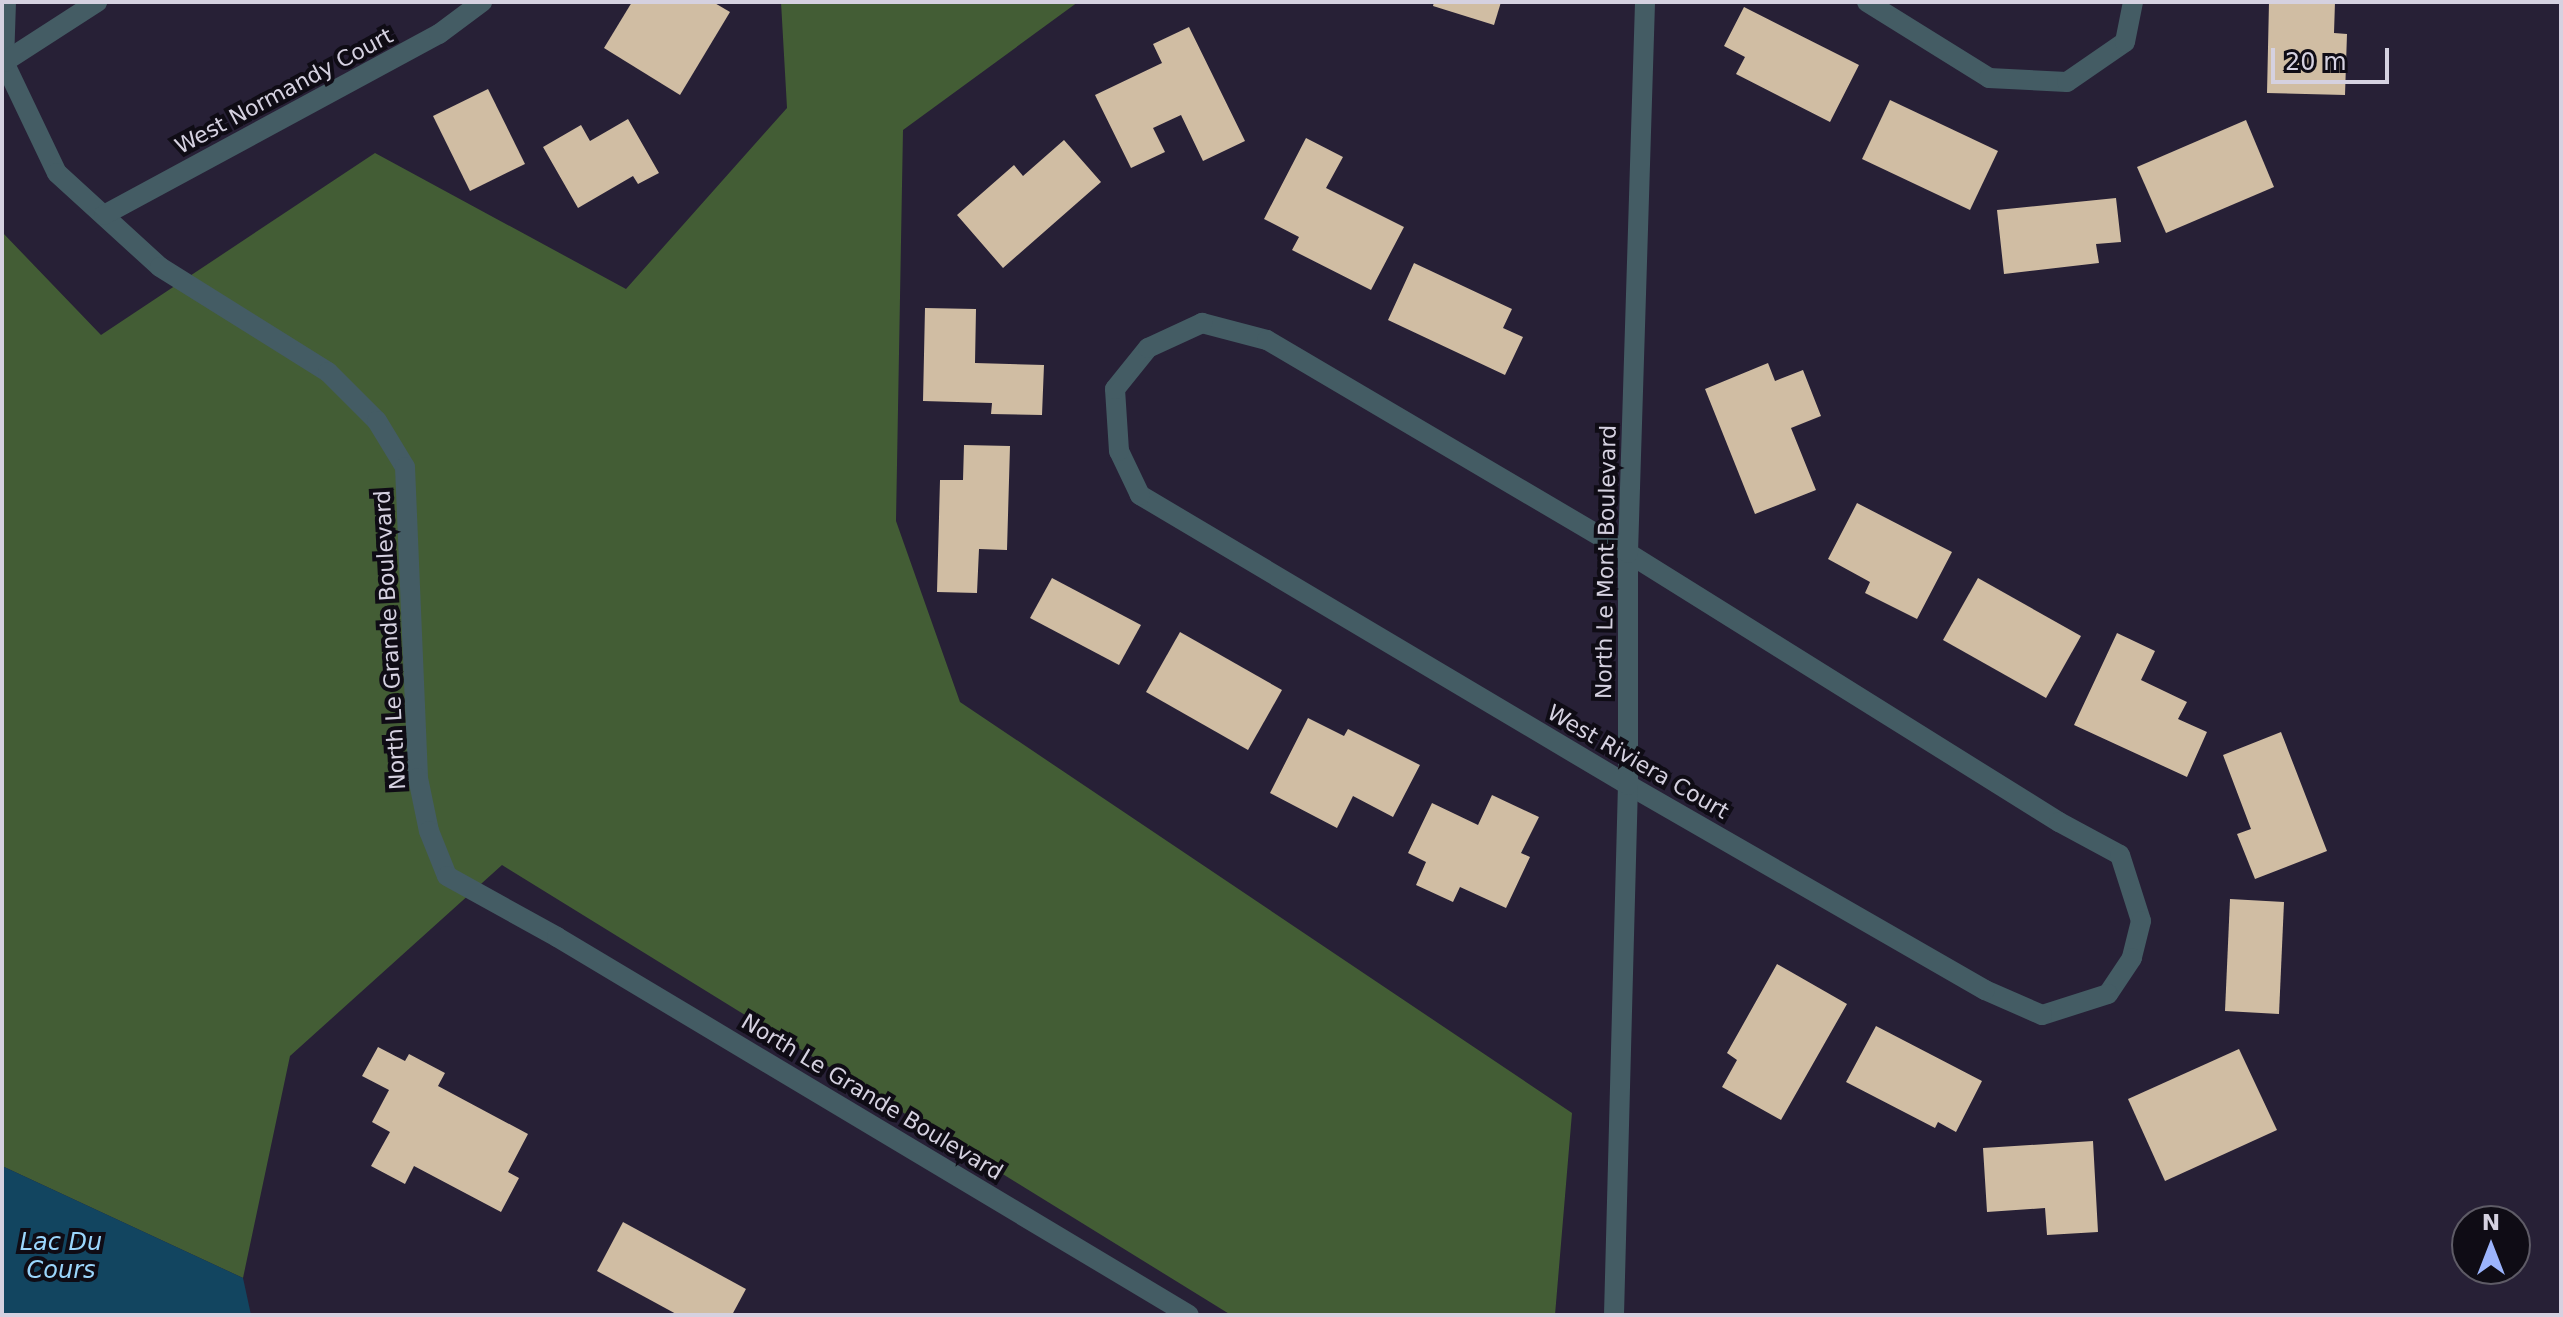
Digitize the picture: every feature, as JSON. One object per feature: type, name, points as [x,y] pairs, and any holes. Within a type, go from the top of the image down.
[{"type":"street","name":"North Le Grande Boulevard","points":[[6,2],[4,62],[57,173],[160,267],[328,372],[377,421],[405,467],[418,778],[429,831],[447,876],[584,953],[1189,1315]]},
{"type":"street","points":[[4,62],[97,2]]},
{"type":"street","name":"West Normandy Court","points":[[104,215],[439,34],[482,2]]},
{"type":"street","name":"North Le Mont Boulevard","points":[[1614,1315],[1628,785],[1628,553],[1645,2]]},
{"type":"street","points":[[1867,2],[1989,78],[2067,82],[2125,42],[2133,2]]},
{"type":"street","name":"West Riviera Court","points":[[1202,323],[1267,340],[1628,553],[2059,822],[2120,855],[2141,921],[2132,958],[2108,994],[2042,1015],[1985,990],[1628,785],[1140,495],[1119,451],[1115,389],[1148,348],[1202,323]]},
{"type":"green space","points":[[781,2],[1078,2],[903,130],[896,521],[960,702],[1572,1113],[1555,1315],[1231,1315],[502,865],[290,1056],[243,1278],[2,1166],[2,232],[101,335],[375,153],[626,289],[787,108]]},
{"type":"water","name":"Lac Du Cours","points":[[2,1166],[243,1278],[251,1315],[2,1315]]},
{"type":"building","points":[[632,2],[713,2],[730,12],[680,95],[604,48]]},
{"type":"building","points":[[1434,2],[1501,2],[1494,25],[1433,6]]},
{"type":"building","points":[[2269,2],[2335,2],[2334,33],[2347,34],[2345,95],[2267,93]]},
{"type":"building","points":[[1744,7],[1859,65],[1830,122],[1736,74],[1745,57],[1724,46]]},
{"type":"building","points":[[1189,27],[1245,141],[1203,161],[1181,115],[1153,128],[1165,152],[1131,168],[1095,95],[1162,63],[1153,44]]},
{"type":"building","points":[[488,89],[525,164],[470,191],[433,116]]},
{"type":"building","points":[[1890,100],[1998,151],[1970,210],[1862,159]]},
{"type":"building","points":[[628,119],[659,173],[638,184],[633,176],[578,208],[543,147],[581,125],[590,141]]},
{"type":"building","points":[[2246,120],[2274,187],[2166,233],[2137,167]]},
{"type":"building","points":[[1306,138],[1343,157],[1326,188],[1404,227],[1371,290],[1292,250],[1299,237],[1264,219]]},
{"type":"building","points":[[1064,140],[1101,182],[1003,268],[957,215],[1014,165],[1023,176]]},
{"type":"building","points":[[2116,198],[2121,242],[2096,244],[2099,263],[2004,274],[1997,210]]},
{"type":"building","points":[[1414,263],[1512,309],[1503,328],[1523,337],[1505,375],[1388,320]]},
{"type":"building","points":[[925,308],[976,309],[975,363],[1044,365],[1042,415],[991,414],[992,403],[923,401]]},
{"type":"building","points":[[1768,363],[1775,381],[1803,370],[1821,416],[1791,428],[1816,490],[1755,514],[1705,389]]},
{"type":"building","points":[[964,445],[1010,446],[1007,550],[979,549],[977,593],[937,592],[940,480],[963,480]]},
{"type":"building","points":[[1857,503],[1952,552],[1917,619],[1865,593],[1870,582],[1828,559]]},
{"type":"building","points":[[1052,578],[1141,625],[1119,665],[1030,618]]},
{"type":"building","points":[[1978,578],[2081,636],[2046,698],[1943,640]]},
{"type":"building","points":[[1180,632],[1282,690],[1248,750],[1146,692]]},
{"type":"building","points":[[2117,633],[2155,651],[2141,680],[2187,702],[2178,719],[2207,732],[2187,777],[2074,725]]},
{"type":"building","points":[[1308,718],[1344,736],[1348,729],[1420,765],[1393,817],[1353,796],[1337,828],[1270,793]]},
{"type":"building","points":[[2281,732],[2327,851],[2255,879],[2237,834],[2251,829],[2223,755]]},
{"type":"building","points":[[1492,795],[1539,817],[1521,853],[1530,857],[1506,908],[1460,887],[1453,902],[1416,885],[1426,862],[1408,853],[1432,803],[1478,825]]},
{"type":"building","points":[[2230,899],[2284,902],[2279,1014],[2225,1011]]},
{"type":"building","points":[[1777,964],[1847,1004],[1781,1120],[1722,1087],[1737,1060],[1727,1053]]},
{"type":"building","points":[[1876,1026],[1982,1081],[1956,1132],[1938,1122],[1935,1128],[1846,1082]]},
{"type":"building","points":[[378,1047],[405,1061],[409,1054],[445,1073],[438,1086],[528,1134],[508,1172],[519,1178],[501,1212],[414,1166],[405,1184],[371,1166],[390,1132],[372,1122],[389,1090],[362,1076]]},
{"type":"building","points":[[2239,1049],[2277,1130],[2165,1181],[2128,1099]]},
{"type":"building","points":[[2093,1141],[2098,1232],[2047,1235],[2045,1208],[1987,1212],[1983,1148]]},
{"type":"building","points":[[623,1222],[746,1289],[732,1315],[678,1315],[597,1271]]}]
